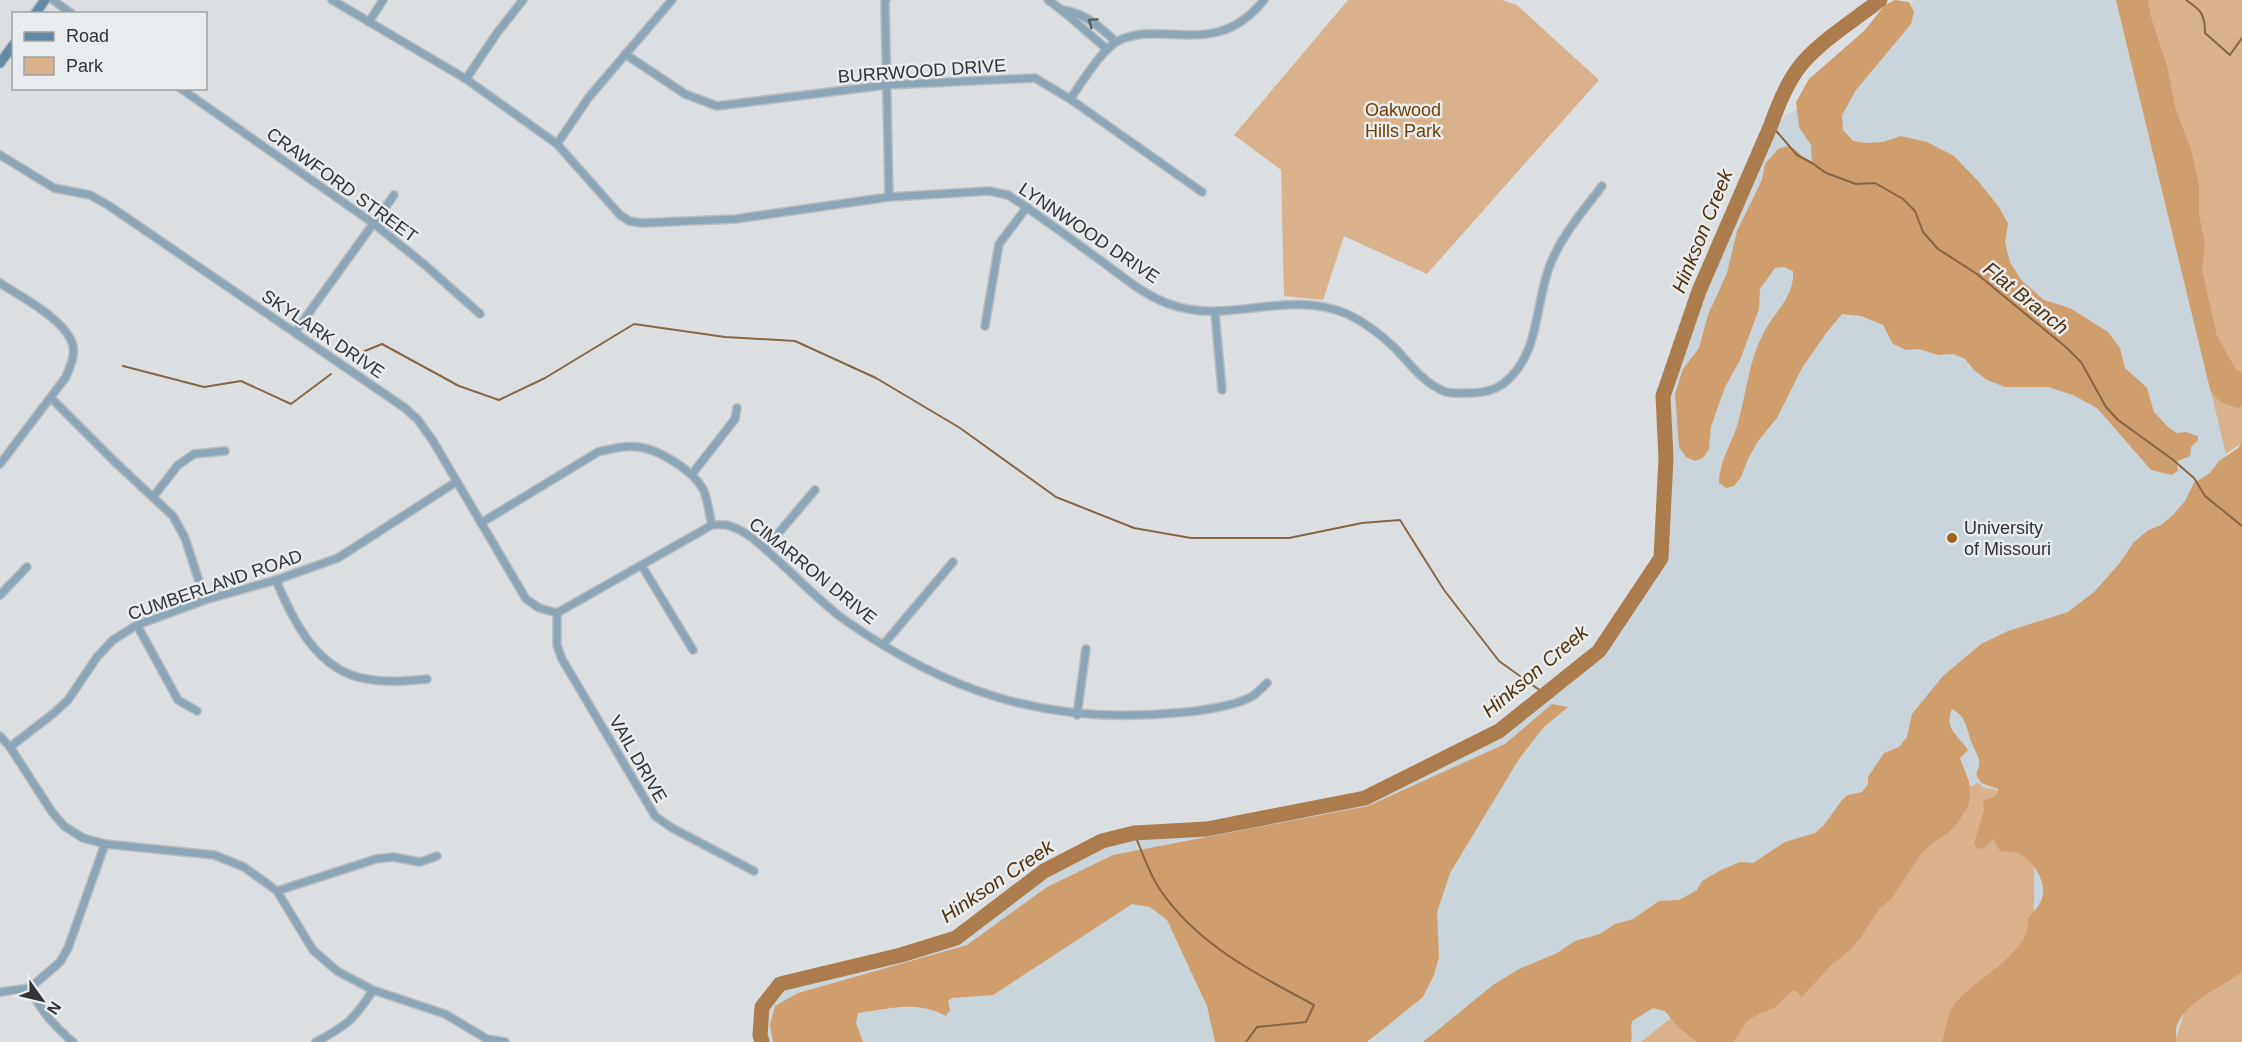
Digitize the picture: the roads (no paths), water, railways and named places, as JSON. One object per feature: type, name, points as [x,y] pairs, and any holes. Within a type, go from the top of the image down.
[{"type":"street","points":[[53,0],[69,12]]},
{"type":"street","name":"LYNNWOOD DRIVE","points":[[332,0],[466,79],[557,144],[620,215],[629,221],[642,224],[735,219],[889,197],[989,191],[1008,195],[1130,283],[1169,304],[1215,313],[1300,303],[1345,313],[1377,333],[1414,370],[1430,383],[1447,392],[1487,392],[1501,385],[1518,369],[1532,343],[1550,263],[1566,235],[1602,186]]},
{"type":"street","points":[[369,22],[383,0]]},
{"type":"street","points":[[466,79],[523,0]]},
{"type":"street","points":[[557,144],[589,97],[672,0]]},
{"type":"street","points":[[1048,0],[1063,10],[1107,49]]},
{"type":"street","points":[[1253,0],[1259,6]]},
{"type":"street","points":[[1070,99],[1107,49],[1116,42],[1143,33],[1215,34],[1237,25],[1264,0]]},
{"type":"street","points":[[883,1],[889,197]]},
{"type":"street","points":[[1063,10],[1089,19],[1116,42]]},
{"type":"street","points":[[0,63],[12,47]]},
{"type":"street","name":"BURRWOOD DRIVE","points":[[625,54],[685,94],[717,106],[886,85],[1035,78],[1070,99],[1202,192]]},
{"type":"street","name":"CRAWFORD STREET","points":[[183,90],[373,223],[480,314]]},
{"type":"street","name":"SKYLARK DRIVE","points":[[0,155],[54,188],[90,195],[108,205],[405,408],[418,420],[526,599],[539,608],[557,613]]},
{"type":"street","points":[[295,332],[394,195]]},
{"type":"street","points":[[985,326],[999,244],[1027,207]]},
{"type":"street","points":[[0,283],[58,322],[73,346],[73,361],[51,398],[0,464]]},
{"type":"street","points":[[1215,313],[1221,390]]},
{"type":"street","points":[[51,398],[173,516],[185,538],[206,600]]},
{"type":"street","points":[[692,474],[735,420],[737,408]]},
{"type":"street","points":[[481,524],[598,452],[618,447],[640,447],[665,457],[692,474],[704,491],[712,525],[557,613]]},
{"type":"street","points":[[153,497],[178,465],[194,454],[225,452]]},
{"type":"street","name":"CUMBERLAND ROAD","points":[[10,747],[61,706],[97,657],[113,640],[137,625],[206,600],[276,580],[338,558],[456,483]]},
{"type":"street","points":[[765,549],[815,490]]},
{"type":"street","name":"CIMARRON DRIVE","points":[[712,525],[729,525],[749,535],[841,616],[883,645],[931,673],[984,694],[1035,708],[1077,715],[1137,717],[1204,711],[1252,697],[1267,683]]},
{"type":"street","points":[[883,645],[953,562]]},
{"type":"street","points":[[642,566],[693,650]]},
{"type":"street","points":[[0,596],[27,567]]},
{"type":"street","points":[[276,580],[302,634],[318,652],[338,668],[364,679],[391,681],[428,679]]},
{"type":"street","name":"VAIL DRIVE","points":[[557,613],[557,645],[562,658],[655,816],[672,828],[754,871]]},
{"type":"street","points":[[137,625],[178,700],[196,711]]},
{"type":"street","points":[[1077,715],[1086,649]]},
{"type":"street","points":[[0,736],[10,747],[52,812],[64,826],[83,838],[105,844],[214,855],[244,867],[277,891],[313,950],[337,971],[373,990],[445,1014],[487,1039],[505,1042]]},
{"type":"street","points":[[0,992],[30,988],[60,962],[68,948],[105,844]]},
{"type":"street","points":[[277,891],[376,859],[393,857],[420,862],[437,856]]},
{"type":"street","points":[[30,988],[46,1017],[73,1042]]},
{"type":"street","points":[[316,1042],[341,1029],[357,1015],[373,990]]},
{"type":"waterway","name":"Hinkson Creek","points":[[762,1042],[760,1035],[762,1007],[780,984],[901,955],[956,938],[1044,871],[1102,841],[1134,833],[1207,829],[1365,798],[1499,731],[1599,651],[1661,558],[1666,458],[1663,396],[1699,291],[1779,103],[1793,76],[1805,60],[1880,0]]},
{"type":"waterway","points":[[2186,0],[2201,13],[2205,33],[2230,55],[2242,38]]},
{"type":"waterway","name":"Flat Branch","points":[[1771,125],[1797,155],[1826,173],[1856,184],[1875,183],[1903,199],[1915,211],[1923,232],[1938,249],[1977,274],[2067,348],[2081,362],[2106,407],[2118,420],[2172,459],[2194,478],[2205,496],[2242,526]]},
{"type":"waterway","points":[[355,355],[382,344],[459,386],[499,400],[545,378],[634,324],[725,337],[795,341],[876,378],[960,428],[1056,497],[1134,528],[1191,538],[1289,538],[1362,523],[1400,520],[1444,590],[1499,661],[1545,694]]},
{"type":"waterway","points":[[123,366],[204,387],[241,381],[291,404],[331,374]]},
{"type":"waterway","points":[[1134,833],[1149,870],[1161,891],[1193,927],[1230,957],[1314,1005],[1306,1022],[1257,1027],[1246,1042]]},
{"type":"place","name":"University of Missouri","points":[[1952,538]]},
{"type":"park label","name":"Oakwood Hills Park","points":[[1403,120]]}]
